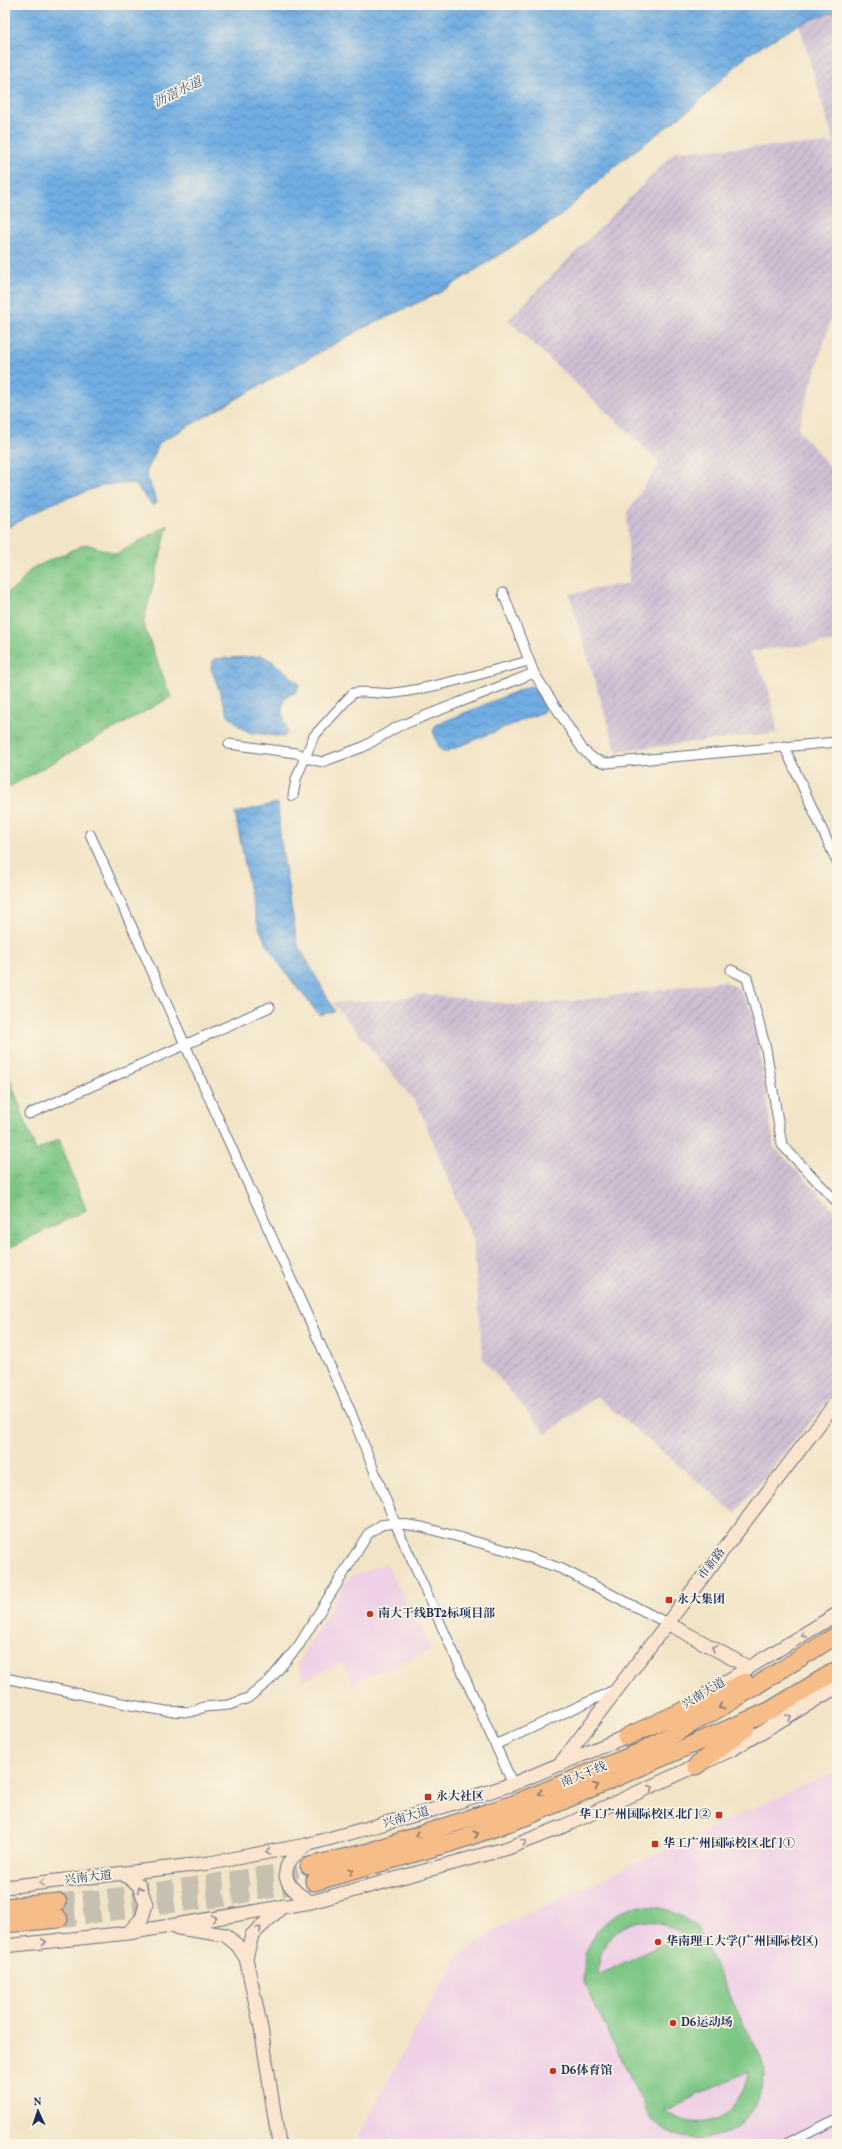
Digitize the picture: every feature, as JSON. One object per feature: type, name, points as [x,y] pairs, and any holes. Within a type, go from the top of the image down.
[{"type":"highway","name":"南大干线","points":[[837,1635],[722,1707],[642,1751],[513,1804],[368,1852],[311,1874],[457,1841],[528,1816],[769,1712],[837,1670]]},
{"type":"highway","points":[[626,1737],[816,1649]]},
{"type":"highway","points":[[696,1766],[769,1712]]},
{"type":"highway","points":[[5,1907],[58,1902]]},
{"type":"highway","points":[[5,1924],[59,1919]]},
{"type":"main road","name":"市新路","points":[[559,1765],[837,1401]]},
{"type":"main road","name":"兴南大道","points":[[5,1887],[210,1863],[306,1845],[426,1812],[513,1784],[626,1737],[699,1698],[748,1667],[818,1627],[837,1614]]},
{"type":"main road","points":[[668,1623],[748,1667]]},
{"type":"main road","points":[[5,1946],[128,1933],[311,1902],[508,1848],[564,1826],[742,1745],[837,1687]]},
{"type":"main road","points":[[306,1845],[292,1856],[286,1868],[288,1881],[296,1894],[311,1902]]},
{"type":"main road","points":[[123,1874],[139,1885],[146,1904],[142,1918],[128,1933]]},
{"type":"main road","points":[[246,1958],[252,1935],[283,1906]]},
{"type":"main road","points":[[166,1927],[225,1935],[237,1945],[246,1958],[261,2028],[279,2144]]},
{"type":"street","points":[[503,593],[534,672],[583,750],[594,759],[606,763],[837,742]]},
{"type":"street","points":[[293,796],[296,779],[314,736],[353,693],[359,691],[373,694],[395,693],[436,685],[529,660]]},
{"type":"street","points":[[229,744],[296,753],[322,762],[363,747],[397,727],[534,672]]},
{"type":"street","points":[[784,746],[837,862]]},
{"type":"street","points":[[90,834],[350,1410],[395,1523],[513,1784]]},
{"type":"street","points":[[731,970],[747,978],[766,1049],[782,1145],[837,1202]]},
{"type":"street","points":[[29,1114],[186,1046],[270,1007]]},
{"type":"street","points":[[5,1678],[166,1711],[191,1712],[204,1707],[229,1705],[248,1698],[270,1680],[299,1645],[368,1534],[382,1525],[395,1523],[422,1527],[513,1552],[562,1569],[668,1623]]},
{"type":"street","points":[[495,1745],[617,1688]]},
{"type":"street","points":[[786,2144],[837,2119]]},
{"type":"shaded area","points":[[837,11],[837,299],[798,429],[837,476],[837,642],[749,651],[767,682],[778,733],[616,751],[569,594],[629,583],[627,513],[660,462],[508,320],[676,151],[834,143],[799,24]]},
{"type":"shaded area","points":[[724,981],[739,989],[754,1016],[774,1147],[837,1213],[837,1389],[735,1513],[596,1396],[546,1434],[483,1359],[473,1239],[418,1105],[333,1003],[398,999],[423,994],[517,1005],[574,1001]]},
{"type":"shaded area","name":"南大干线BT2标项目部","points":[[386,1563],[432,1650],[352,1683],[342,1663],[303,1680],[298,1663],[348,1578]]},
{"type":"shaded area","name":"华南理工大学(广州国际校区)","points":[[837,1770],[837,2144],[354,2144],[426,2010],[458,1957],[499,1927]]},
{"type":"green space","points":[[168,525],[143,624],[171,697],[5,789],[5,594],[18,586],[31,569],[86,544],[117,554]]},
{"type":"green space","points":[[5,1065],[36,1151],[59,1139],[86,1210],[5,1250]]},
{"type":"green space","points":[[636,1906],[661,1908],[681,1916],[696,1926],[758,2051],[763,2065],[764,2075],[760,2096],[748,2116],[733,2130],[713,2137],[694,2139],[685,2138],[669,2131],[651,2120],[583,1980],[585,1954],[596,1931],[616,1914]],"holes":[[[639,1921],[662,1924],[672,1928],[682,1935],[598,1975],[601,1955],[608,1940],[620,1929]],[[748,2071],[744,2087],[738,2100],[729,2111],[719,2118],[707,2122],[693,2122],[679,2119],[664,2111]]]},
{"type":"water","name":"沥滘水道","points":[[5,5],[837,5],[837,11],[799,24],[747,55],[694,106],[616,165],[560,216],[441,292],[361,329],[160,442],[146,473],[157,503],[153,506],[134,483],[104,485],[48,505],[5,529]]},
{"type":"water","points":[[262,656],[272,661],[300,684],[296,692],[284,698],[282,710],[287,731],[284,737],[249,732],[240,727],[228,715],[211,668],[214,659]]},
{"type":"water","points":[[529,686],[535,687],[545,707],[543,712],[445,752],[440,749],[433,731],[436,725]]},
{"type":"water","points":[[278,803],[280,836],[297,943],[335,1011],[319,1015],[279,964],[263,936],[253,906],[235,813]]},
{"type":"tunnel","points":[[58,1902],[129,1895],[283,1872],[309,1866]]},
{"type":"tunnel","points":[[59,1919],[223,1898],[314,1882]]},
{"type":"place","name":"永大集团","points":[[669,1600]]},
{"type":"place","name":"南大干线BT2标项目部","points":[[370,1614]]},
{"type":"place","name":"永大社区","points":[[428,1797]]},
{"type":"place","name":"华工广州国际校区北门②","points":[[719,1815]]},
{"type":"place","name":"华工广州国际校区北门①","points":[[655,1844]]},
{"type":"place","name":"华南理工大学(广州国际校区)","points":[[658,1942]]},
{"type":"place","name":"D6运动场","points":[[673,2023]]},
{"type":"place","name":"D6体育馆","points":[[553,2071]]}]
